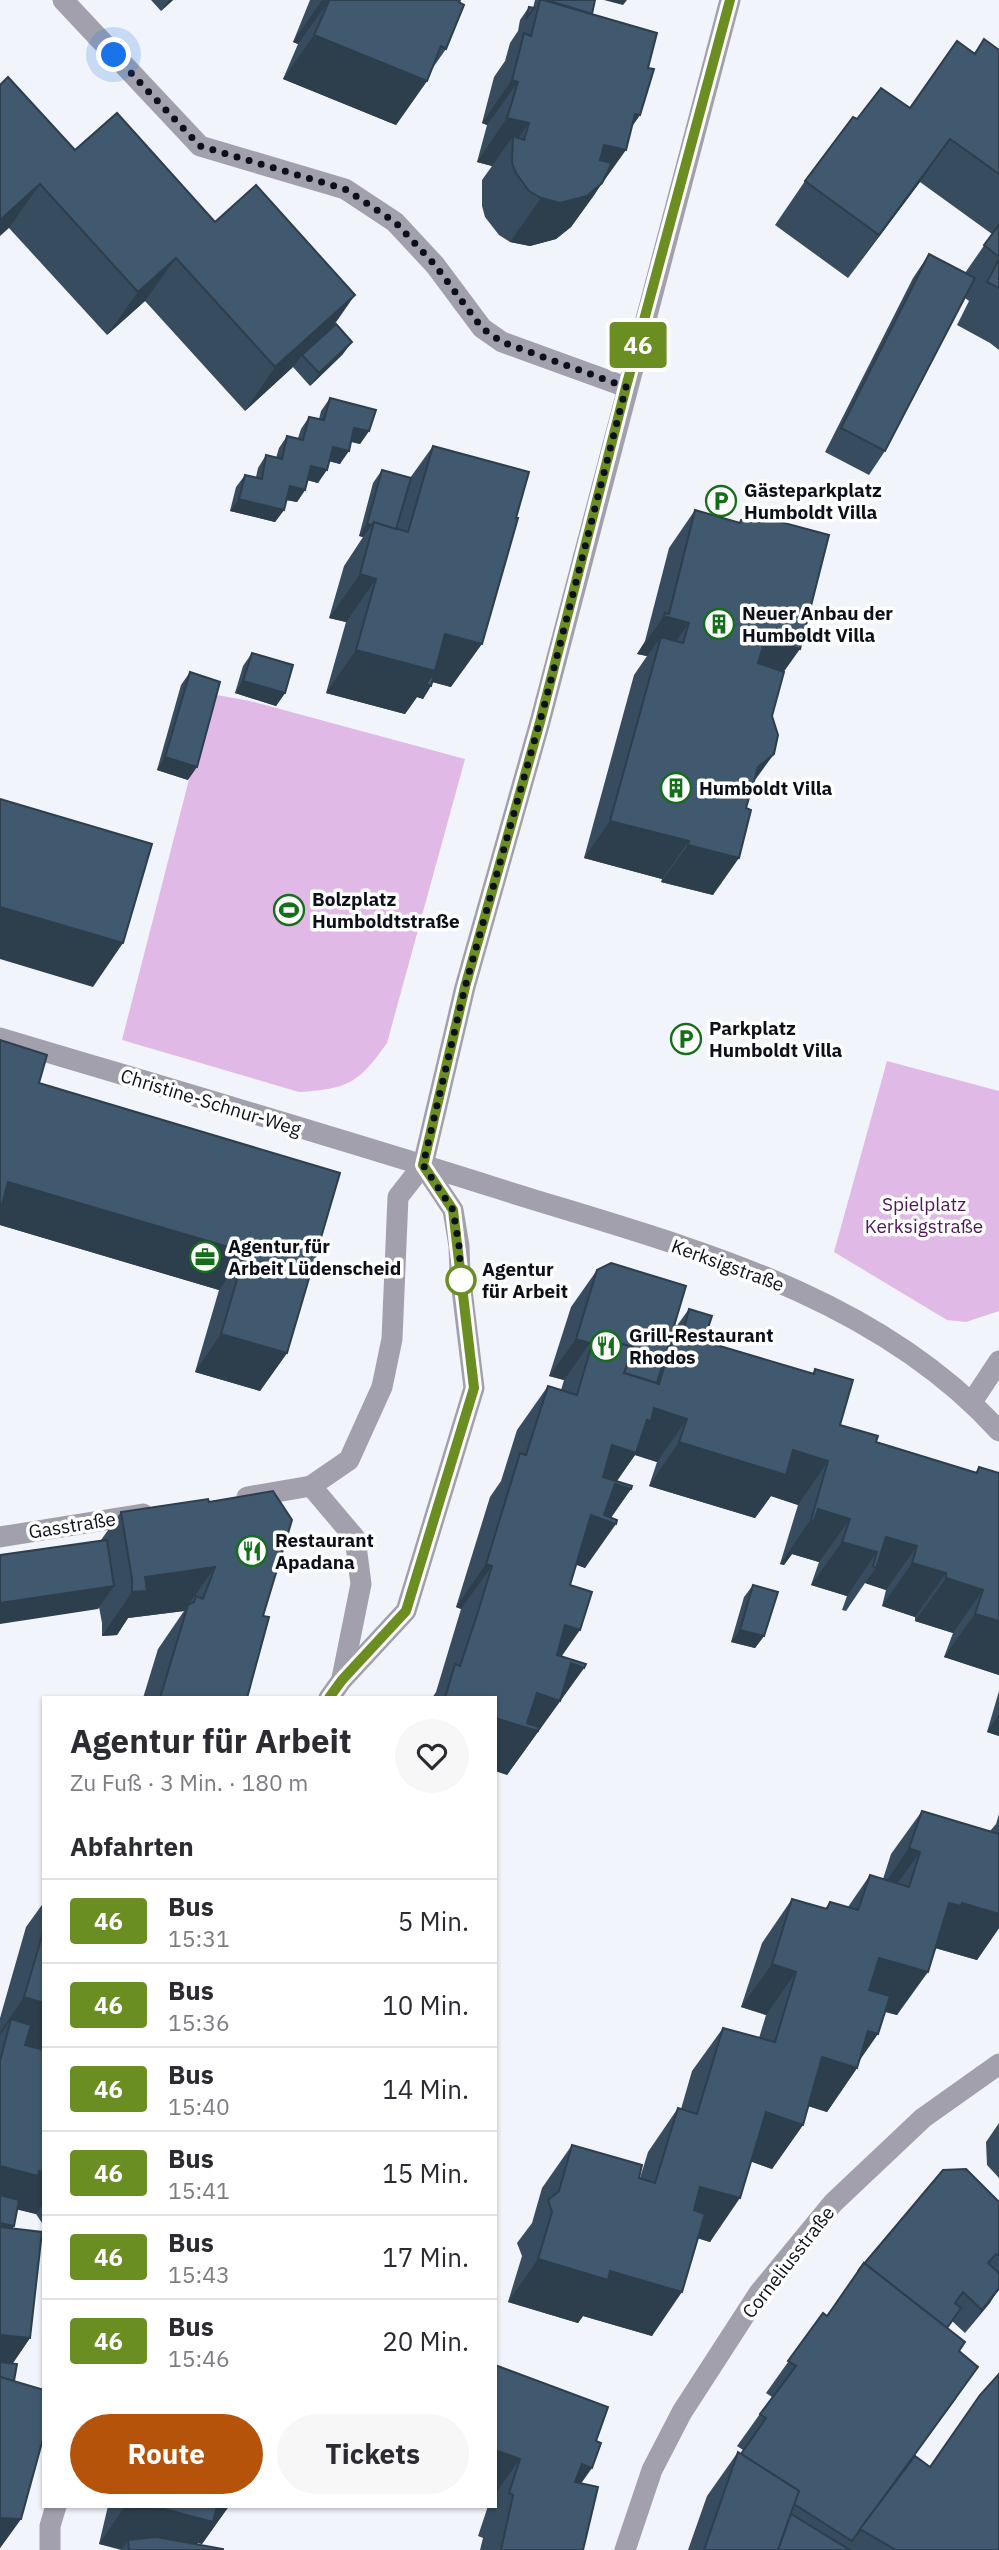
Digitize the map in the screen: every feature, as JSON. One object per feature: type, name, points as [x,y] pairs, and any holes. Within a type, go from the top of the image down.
[{"type":"street","points":[[63,0],[200,146],[345,189],[395,222],[435,265],[482,328],[502,342],[626,387]]},
{"type":"street","points":[[222,1502],[311,1486],[349,1460],[382,1387],[392,1339],[398,1198],[423,1165],[465,987],[540,722],[730,0]]},
{"type":"street","name":"Christine-Schnur-Weg","points":[[0,1038],[423,1165]]},
{"type":"street","points":[[330,1696],[406,1611],[474,1388],[453,1210],[423,1165]]},
{"type":"street","name":"Kerksigstraße","points":[[423,1165],[733,1263],[801,1292],[885,1336],[972,1402],[999,1431]]},
{"type":"street","points":[[972,1402],[999,1361]]},
{"type":"street","points":[[311,1486],[355,1538],[361,1584],[342,1680]]},
{"type":"street","name":"Gasstraße","points":[[0,1536],[157,1512]]},
{"type":"street","name":"Corneliusstraße","points":[[625,2550],[652,2470],[682,2412],[759,2293],[833,2203],[923,2118],[999,2064]]},
{"type":"street","points":[[50,2550],[50,2526],[55,2508]]},
{"type":"green space","name":"Bolzplatz Humboldtstraße","points":[[211,694],[250,701],[465,759],[387,1043],[360,1075],[341,1086],[299,1092],[122,1040]]},
{"type":"green space","name":"Spielplatz Kerksigstraße","points":[[887,1061],[999,1091],[999,1311],[966,1322],[947,1320],[834,1252]]},
{"type":"building","points":[[327,0],[460,0],[464,5],[446,49],[441,46],[427,81],[314,35],[329,1]]},
{"type":"building","points":[[540,0],[657,33],[648,68],[654,69],[640,115],[635,114],[626,150],[604,145],[600,160],[611,163],[602,183],[587,196],[560,203],[541,198],[529,191],[516,173],[512,163],[513,136],[524,140],[529,123],[507,118],[518,82],[512,80],[524,33],[531,36]]},
{"type":"building","points":[[547,0],[595,0],[592,14]]},
{"type":"building","points":[[529,7],[534,8],[526,19]]},
{"type":"building","points":[[984,39],[999,50],[999,174],[950,139],[879,235],[805,181],[853,117],[857,119],[881,88],[910,108],[957,41],[975,54]]},
{"type":"building","points":[[8,77],[75,150],[117,113],[215,222],[256,185],[355,295],[275,367],[176,258],[138,292],[40,184],[0,220],[0,85]]},
{"type":"building","points":[[999,225],[999,257],[984,245]]},
{"type":"building","points":[[929,254],[975,278],[885,451],[841,428]]},
{"type":"building","points":[[999,259],[999,288],[987,282]]},
{"type":"building","points":[[336,324],[352,342],[319,373],[302,355]]},
{"type":"building","points":[[330,398],[376,410],[369,431],[354,428],[349,451],[333,447],[327,470],[311,466],[305,490],[290,486],[284,510],[239,499],[245,475],[262,479],[266,455],[282,459],[287,436],[303,440],[309,417],[324,420]]},
{"type":"building","points":[[433,446],[529,472],[482,644],[445,634],[435,671],[356,650],[376,579],[360,574],[374,522],[408,532]]},
{"type":"building","points":[[382,470],[411,478],[396,529],[374,522],[372,525],[367,524]]},
{"type":"building","points":[[695,510],[740,523],[745,520],[747,513],[829,535],[800,649],[764,643],[758,663],[784,672],[772,716],[778,735],[774,754],[758,767],[746,808],[751,810],[739,858],[688,845],[689,841],[610,821],[661,637],[683,643],[689,623],[664,616],[665,613],[669,614]]},
{"type":"building","points":[[252,653],[293,665],[285,693],[243,681]]},
{"type":"building","points":[[436,668],[431,686],[426,684],[435,671]]},
{"type":"building","points":[[190,672],[220,682],[197,767],[165,757]]},
{"type":"building","points":[[0,799],[152,844],[123,943],[0,907]]},
{"type":"building","points":[[0,1040],[47,1055],[39,1083],[340,1173],[287,1353],[221,1334],[245,1252],[8,1182],[0,1212]]},
{"type":"building","points":[[611,1263],[686,1286],[657,1383],[624,1373],[633,1347],[594,1337],[590,1343],[576,1339],[597,1270]]},
{"type":"building","points":[[689,1309],[712,1316],[706,1334],[715,1338],[713,1344],[814,1374],[815,1369],[853,1380],[840,1425],[878,1436],[876,1442],[977,1473],[979,1467],[999,1473],[999,1621],[975,1614],[983,1590],[946,1578],[946,1573],[912,1563],[917,1546],[886,1537],[876,1568],[873,1566],[877,1552],[842,1542],[850,1519],[818,1509],[814,1521],[811,1520],[828,1461],[793,1450],[786,1475],[679,1442],[687,1419],[654,1408],[636,1453],[612,1445],[603,1477],[632,1486],[631,1489],[615,1484],[604,1515],[617,1520],[616,1524],[591,1515],[570,1585],[592,1592],[580,1630],[565,1625],[557,1655],[586,1664],[584,1668],[571,1663],[560,1701],[537,1693],[527,1723],[539,1727],[538,1731],[497,1719],[497,1696],[446,1696],[455,1664],[460,1666],[477,1615],[492,1566],[486,1564],[520,1453],[526,1455],[548,1386],[577,1395],[594,1337],[633,1347],[624,1373],[659,1384],[676,1326],[684,1328]]},
{"type":"building","points":[[273,1491],[292,1520],[263,1616],[269,1617],[248,1696],[161,1696],[188,1605],[194,1602],[196,1596],[203,1599],[215,1567],[145,1577],[147,1591],[132,1592],[121,1512],[208,1499],[209,1502]]},
{"type":"building","points":[[107,1540],[114,1586],[0,1603],[0,1555]]},
{"type":"building","points":[[753,1585],[778,1592],[764,1636],[740,1630]]},
{"type":"building","points":[[922,1811],[999,1834],[999,1914],[962,1903],[961,1906],[949,1903],[928,1972],[879,1958],[869,1990],[890,1996],[878,2034],[868,2031],[857,2068],[822,2057],[803,2125],[766,2112],[740,2198],[700,2187],[694,2210],[705,2214],[682,2292],[610,2271],[608,2280],[538,2259],[552,2212],[548,2200],[559,2191],[572,2145],[642,2165],[639,2178],[655,2183],[678,2108],[697,2114],[723,2028],[775,2042],[796,1972],[772,1964],[792,1899],[827,1909],[830,1902],[858,1910],[870,1875],[909,1887],[920,1852],[909,1848]]},
{"type":"building","points":[[42,1936],[42,2002],[24,1997]]},
{"type":"building","points":[[11,2019],[31,2025],[25,2045],[42,2049],[42,2172],[39,2171],[38,2176],[0,2166],[0,2061]]},
{"type":"building","points":[[966,2169],[999,2202],[999,2256],[996,2254],[988,2263],[999,2273],[999,2288],[982,2310],[963,2292],[955,2303],[961,2308],[947,2328],[864,2263],[943,2170]]},
{"type":"building","points":[[0,2195],[19,2200],[14,2226],[0,2223]]},
{"type":"building","points":[[0,2227],[42,2232],[30,2338],[0,2335]]},
{"type":"building","points":[[864,2263],[965,2342],[959,2351],[978,2367],[852,2541],[794,2504],[799,2491],[741,2454],[766,2418],[760,2414],[796,2366],[788,2361],[823,2313],[827,2316]]},
{"type":"building","points":[[0,2362],[17,2364],[14,2381],[0,2377]]},
{"type":"building","points":[[497,2366],[608,2407],[596,2441],[601,2443],[592,2468],[582,2464],[575,2482],[598,2487],[583,2550],[501,2550],[513,2495],[509,2493],[520,2459],[497,2451]]},
{"type":"building","points":[[999,2374],[999,2550],[896,2550],[860,2529],[915,2456],[930,2467],[980,2395]]},
{"type":"building","points":[[0,2377],[42,2389],[42,2442],[21,2519],[0,2518]]},
{"type":"building","points":[[738,2452],[799,2491],[778,2550],[704,2550]]},
{"type":"building","points":[[160,2508],[216,2508],[213,2522]]},
{"type":"building","points":[[791,2514],[850,2550],[778,2550]]},
{"type":"building","points":[[156,2537],[223,2550],[129,2550],[128,2540]]},
{"type":"bus line","name":"46","points":[[330,1696],[406,1611],[474,1388],[453,1210],[423,1165],[465,987],[540,722],[730,0]]},
{"type":"place","name":"Gästeparkplatz Humboldt Villa","points":[[721,501]]},
{"type":"place","name":"Neuer Anbau der Humboldt Villa","points":[[719,624]]},
{"type":"place","name":"Humboldt Villa","points":[[676,788]]},
{"type":"place","name":"Bolzplatz Humboldtstraße","points":[[289,910]]},
{"type":"place","name":"Parkplatz Humboldt Villa","points":[[686,1039]]},
{"type":"place","name":"Agentur für Arbeit Lüdenscheid","points":[[205,1257]]},
{"type":"place","name":"Agentur für Arbeit","points":[[461,1280]]},
{"type":"place","name":"Grill-Restaurant Rhodos","points":[[606,1346]]},
{"type":"place","name":"Restaurant Apadana","points":[[252,1551]]},
{"type":"route","points":[[114,55],[200,146],[345,189],[395,222],[435,265],[482,328],[502,342],[626,387],[545,703],[465,987],[423,1165],[453,1210],[461,1280]]}]
